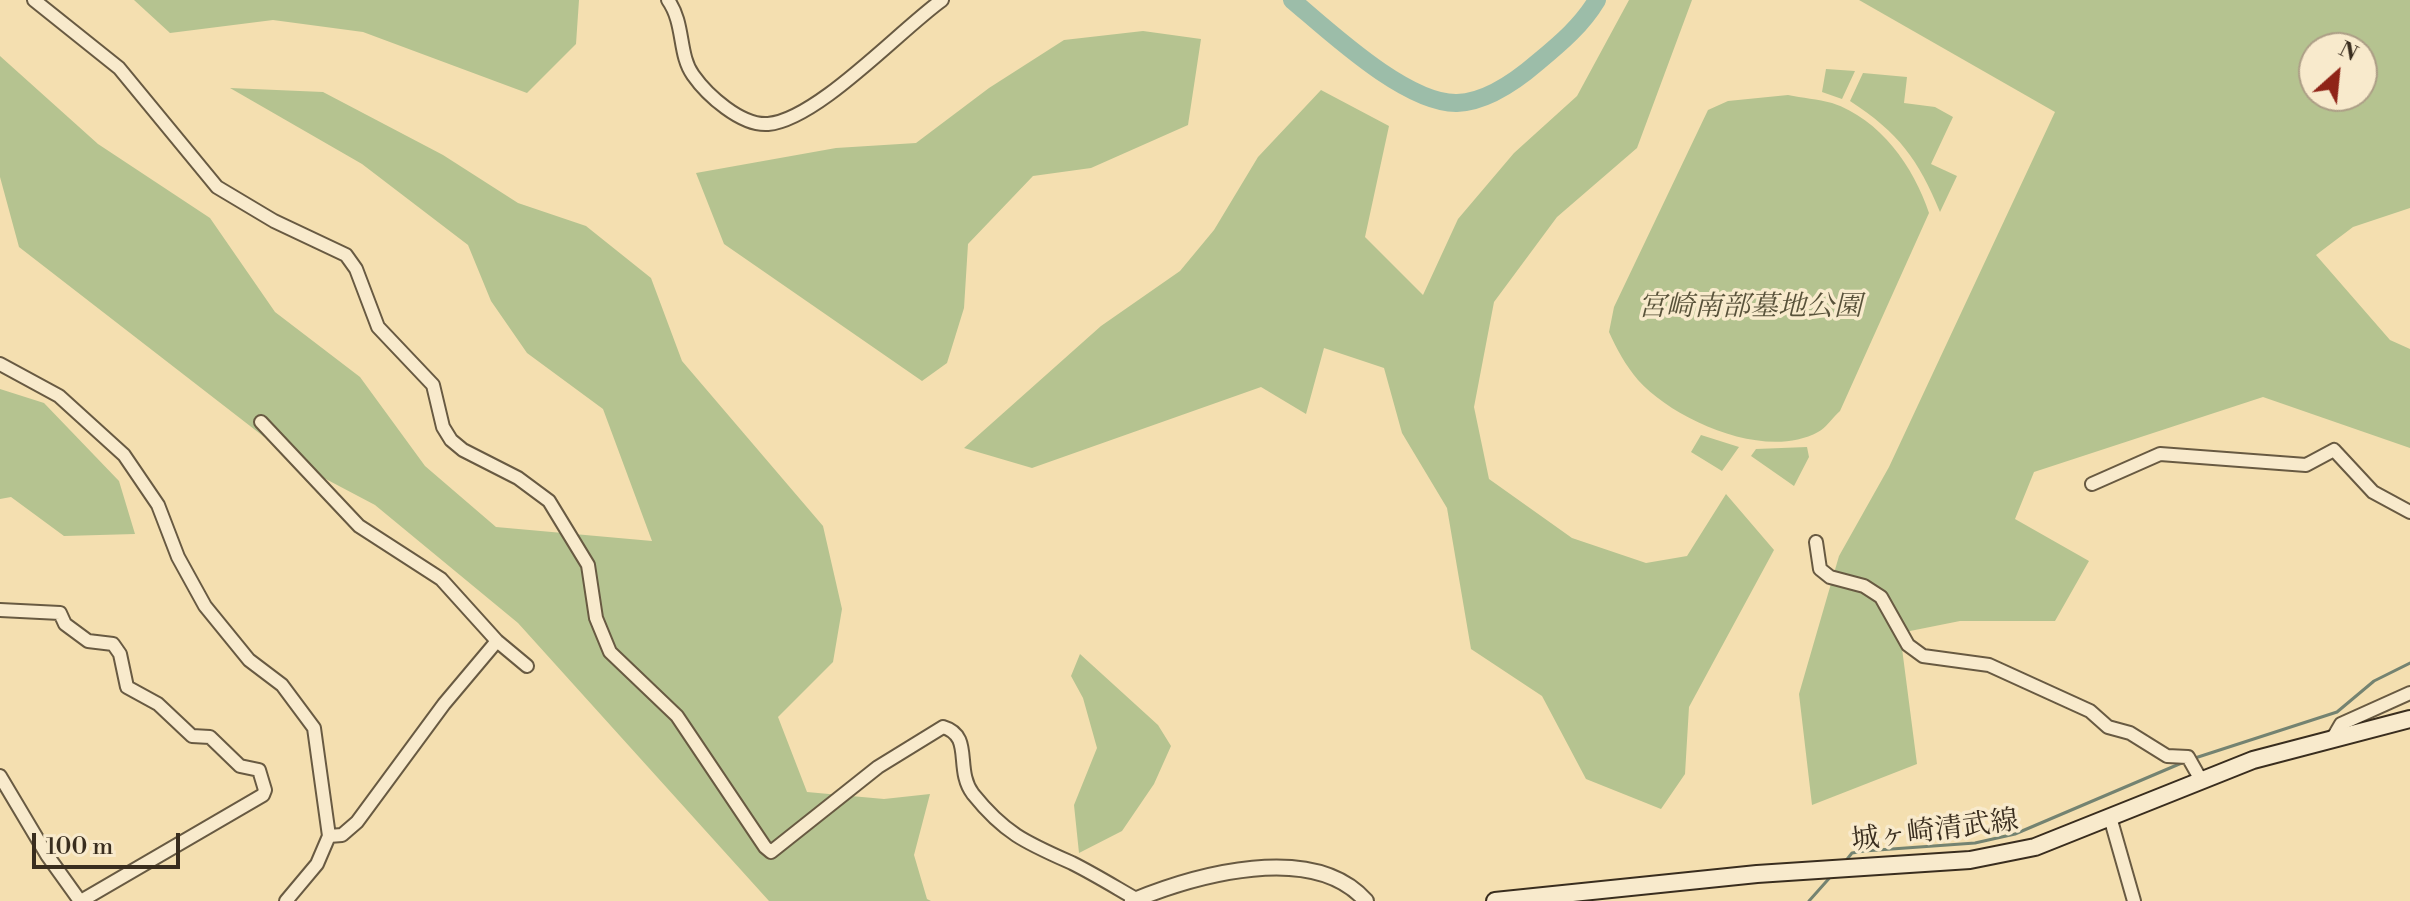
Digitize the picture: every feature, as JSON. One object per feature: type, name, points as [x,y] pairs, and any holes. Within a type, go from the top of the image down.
[{"type":"main road","name":"城ヶ崎清武線","points":[[1495,901],[1580,890],[2001,856],[2201,780],[2334,736],[2410,719]]},
{"type":"street","points":[[34,0],[119,68],[217,187],[274,221],[346,255],[356,269],[378,327],[433,385],[443,427],[451,440],[463,450],[536,490],[551,504],[588,565],[596,618],[610,652],[677,716],[771,852],[878,767],[943,727],[952,730],[960,739],[963,779],[1005,828],[1026,844],[1072,864],[1134,900],[1202,879],[1271,867],[1297,868],[1337,879],[1356,890],[1366,901]]},
{"type":"street","points":[[668,0],[679,17],[690,71],[713,96],[741,117],[767,124],[790,117],[841,85],[942,0]]},
{"type":"street","points":[[0,364],[59,396],[124,455],[158,505],[178,557],[205,606],[249,660],[282,685],[314,728],[329,836],[317,864],[286,901]]},
{"type":"street","points":[[261,422],[359,526],[441,579],[497,641],[527,666]]},
{"type":"street","points":[[2092,484],[2160,454],[2306,465],[2334,450],[2373,492],[2410,512]]},
{"type":"street","points":[[1816,542],[1820,569],[1830,577],[1864,586],[1881,597],[1908,645],[1923,656],[1989,665],[2090,711],[2108,727],[2130,733],[2167,756],[2188,757],[2201,780]]},
{"type":"street","points":[[0,610],[60,613],[65,624],[88,641],[113,644],[120,654],[127,687],[158,704],[192,736],[210,737],[240,766],[259,770],[264,786],[263,795],[81,901],[47,855],[0,776]]},
{"type":"street","points":[[329,836],[342,835],[357,822],[444,704],[497,641]]},
{"type":"street","points":[[2334,736],[2341,724],[2410,693]]},
{"type":"street","points":[[2110,817],[2134,901]]},
{"type":"green space","points":[[134,0],[579,0],[576,44],[527,93],[363,32],[273,20],[170,33]]},
{"type":"green space","points":[[1629,0],[1692,0],[1637,148],[1557,217],[1494,302],[1474,407],[1489,479],[1572,538],[1646,563],[1687,556],[1726,494],[1774,550],[1689,707],[1685,774],[1661,809],[1586,779],[1542,696],[1471,649],[1447,508],[1402,433],[1384,368],[1324,348],[1306,414],[1261,387],[1032,468],[964,448],[1101,326],[1180,271],[1214,230],[1258,157],[1321,90],[1389,126],[1365,237],[1423,295],[1458,219],[1514,153],[1577,96]]},
{"type":"green space","points":[[1859,0],[2410,0],[2410,208],[2353,227],[2316,255],[2390,340],[2410,349],[2410,448],[2263,397],[2034,472],[2015,519],[2089,561],[2055,621],[1960,621],[1900,633],[1917,764],[1812,805],[1799,694],[1839,556],[1889,467],[2055,112]]},
{"type":"green space","points":[[1143,31],[1201,39],[1188,125],[1091,168],[1033,176],[968,244],[964,308],[947,363],[922,381],[724,244],[696,173],[836,148],[916,143],[989,88],[1064,40]]},
{"type":"green space","points":[[0,56],[98,144],[210,218],[275,312],[360,377],[425,466],[496,527],[652,541],[603,409],[527,353],[491,301],[468,245],[362,164],[230,88],[323,92],[443,155],[518,203],[586,226],[651,278],[682,361],[823,526],[842,609],[833,662],[778,717],[807,792],[884,799],[930,794],[914,855],[927,899],[931,901],[769,901],[518,623],[375,505],[303,467],[19,247],[0,177]]},
{"type":"green space","points":[[1826,69],[1855,71],[1842,99],[1822,92]]},
{"type":"green space","points":[[1863,73],[1907,77],[1904,103],[1935,107],[1953,117],[1931,164],[1957,176],[1940,212],[1924,177],[1905,149],[1882,124],[1850,101]]},
{"type":"green space","name":"宮崎南部墓地公園","points":[[1788,95],[1832,103],[1865,120],[1904,162],[1929,213],[1840,411],[1818,432],[1797,440],[1773,442],[1722,432],[1674,409],[1638,380],[1609,332],[1614,307],[1708,110],[1728,101]]},
{"type":"green space","points":[[0,389],[44,403],[119,481],[135,534],[64,536],[11,497],[0,499]]},
{"type":"green space","points":[[1701,435],[1739,447],[1722,471],[1691,452]]},
{"type":"green space","points":[[1807,447],[1809,457],[1794,486],[1751,456],[1756,449]]},
{"type":"green space","points":[[1080,654],[1158,725],[1171,746],[1154,784],[1122,831],[1079,853],[1074,805],[1097,748],[1083,698],[1071,676]]},
{"type":"waterway","points":[[1292,0],[1369,64],[1392,79],[1415,92],[1457,103],[1490,95],[1520,76],[1555,48],[1585,18],[1597,0]]},
{"type":"waterway","points":[[2195,758],[2337,712],[2374,681],[2410,663]]},
{"type":"waterway","points":[[1844,863],[1852,853],[1975,843],[2015,834],[2184,762]]},
{"type":"waterway","points":[[1809,901],[1833,874]]}]
